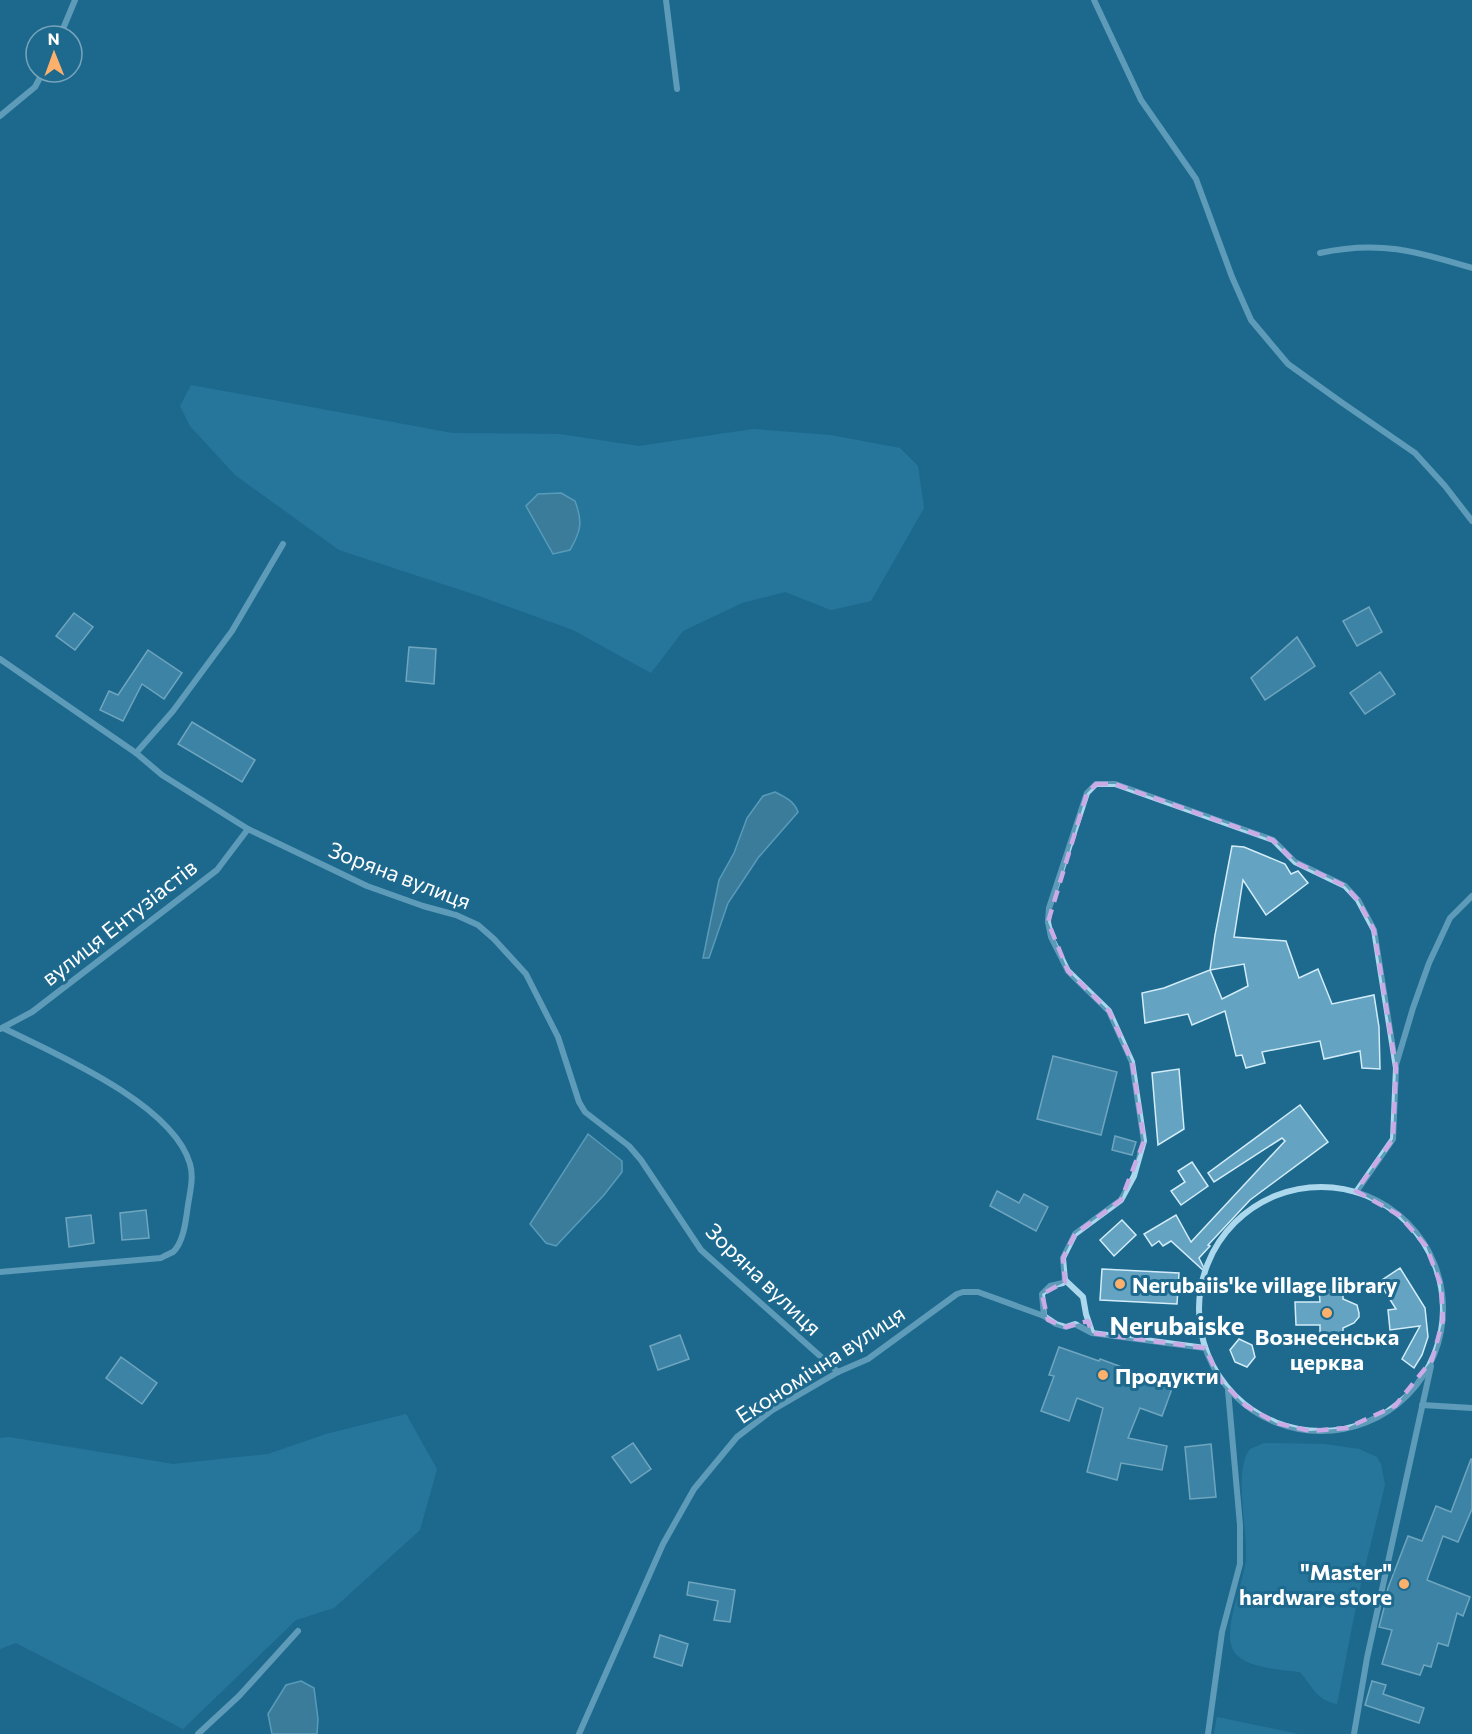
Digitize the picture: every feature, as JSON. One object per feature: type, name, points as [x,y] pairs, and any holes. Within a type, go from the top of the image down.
[{"type":"street","points":[[65,24],[75,0]]},
{"type":"street","points":[[666,0],[677,89]]},
{"type":"street","points":[[1094,0],[1141,99],[1196,179],[1232,277],[1251,320],[1288,364],[1415,453],[1472,521]]},
{"type":"street","points":[[0,116],[37,84]]},
{"type":"street","points":[[1320,253],[1343,248],[1371,246],[1407,250],[1472,268]]},
{"type":"street","points":[[136,753],[173,711],[232,631],[283,544]]},
{"type":"street","name":"Зоряна вулиця","points":[[0,659],[136,753],[162,775],[248,830],[367,886],[456,915],[478,925],[526,974],[558,1037],[579,1102],[585,1112],[629,1146],[641,1160],[701,1250],[838,1372]]},
{"type":"street","points":[[1092,1333],[1083,1297],[1065,1280],[1063,1258],[1076,1234],[1121,1200],[1134,1176],[1144,1141],[1132,1062],[1109,1011],[1068,971],[1051,937],[1048,922],[1049,908],[1087,793],[1096,784],[1115,784],[1273,840],[1295,862],[1345,886],[1358,900],[1374,930],[1395,1068],[1393,1139],[1356,1192]]},
{"type":"street","name":"вулиця Ентузіастів","points":[[1,1028],[32,1012],[217,870],[248,830]]},
{"type":"street","points":[[1395,1068],[1429,963],[1450,918],[1472,896]]},
{"type":"street","points":[[0,1272],[160,1258],[174,1251],[181,1240],[192,1181],[190,1165],[182,1145],[151,1111],[92,1072],[1,1028]]},
{"type":"street","points":[[1354,1734],[1367,1658],[1422,1405],[1432,1360],[1441,1334],[1443,1303],[1441,1285],[1433,1259],[1419,1236],[1399,1215],[1380,1202],[1356,1192],[1332,1187],[1313,1187],[1284,1192],[1253,1207],[1233,1224],[1215,1247],[1207,1263],[1200,1285],[1198,1310],[1199,1327],[1205,1348],[1216,1373],[1228,1390],[1252,1410],[1276,1423],[1310,1431],[1336,1430],[1370,1421],[1406,1397],[1420,1381],[1432,1360]]},
{"type":"street","points":[[1044,1316],[1042,1294],[1050,1286],[1063,1283],[1065,1280]]},
{"type":"street","name":"Економічна вулиця","points":[[579,1734],[663,1544],[694,1489],[737,1437],[771,1411],[838,1372],[868,1359],[957,1294],[978,1292],[1044,1316],[1056,1324],[1066,1327],[1075,1324],[1092,1333],[1205,1348]]},
{"type":"street","points":[[1075,1324],[1086,1314]]},
{"type":"street","points":[[1208,1734],[1222,1632],[1240,1564],[1238,1487],[1228,1390]]},
{"type":"street","points":[[1422,1405],[1472,1408]]},
{"type":"street","points":[[198,1734],[239,1696],[298,1631]]},
{"type":"highlighted area","points":[[1096,784],[1115,784],[1273,840],[1295,862],[1345,886],[1358,900],[1374,930],[1396,1068],[1393,1139],[1356,1191],[1399,1215],[1426,1246],[1441,1285],[1443,1320],[1432,1360],[1395,1406],[1347,1428],[1310,1431],[1276,1423],[1246,1406],[1221,1381],[1205,1348],[1092,1333],[1088,1321],[1066,1327],[1048,1320],[1042,1294],[1065,1282],[1063,1258],[1075,1234],[1121,1200],[1144,1141],[1132,1062],[1109,1011],[1068,971],[1048,922],[1087,793]]},
{"type":"shaded area","points":[[191,385],[452,433],[559,434],[639,446],[753,429],[830,435],[900,448],[918,466],[924,508],[871,601],[831,610],[785,592],[742,603],[683,631],[651,673],[573,630],[339,550],[235,475],[190,426],[180,406]],"holes":[[[575,501],[553,554],[538,525]]]},
{"type":"shaded area","points":[[561,493],[575,501],[580,526],[570,550],[553,554],[526,506],[538,494]]},
{"type":"shaded area","points":[[775,792],[792,802],[798,812],[758,858],[728,903],[709,958],[703,958],[719,880],[734,853],[747,818],[763,796]]},
{"type":"shaded area","points":[[588,1134],[622,1161],[622,1172],[604,1195],[556,1246],[546,1243],[530,1224]]},
{"type":"shaded area","points":[[406,1414],[437,1469],[420,1530],[334,1608],[296,1620],[183,1729],[16,1643],[0,1649],[0,1438],[9,1437],[173,1464],[268,1454],[326,1434]]},
{"type":"shaded area","points":[[1264,1443],[1325,1444],[1359,1449],[1377,1457],[1381,1464],[1385,1485],[1358,1596],[1337,1704],[1319,1696],[1300,1672],[1247,1662],[1235,1653],[1231,1644],[1231,1621],[1246,1559],[1242,1471],[1250,1449]]},
{"type":"shaded area","points":[[301,1681],[314,1688],[318,1719],[317,1734],[272,1734],[268,1714],[286,1685]]},
{"type":"shaded area","points":[[1217,1717],[1298,1734],[1214,1734]]},
{"type":"building","points":[[1369,607],[1382,632],[1357,646],[1343,621]]},
{"type":"building","points":[[74,613],[93,627],[75,650],[56,636]]},
{"type":"building","points":[[1297,637],[1315,666],[1265,700],[1251,678]]},
{"type":"building","points":[[409,647],[436,649],[434,684],[406,681]]},
{"type":"building","points":[[148,650],[182,673],[164,699],[142,684],[123,721],[100,710],[109,691],[118,695]]},
{"type":"building","points":[[1380,672],[1395,694],[1365,714],[1350,693]]},
{"type":"building","points":[[192,722],[255,760],[242,782],[178,744]]},
{"type":"building","points":[[1232,846],[1244,847],[1285,864],[1291,874],[1298,871],[1308,883],[1266,915],[1243,880],[1234,937],[1286,941],[1299,978],[1318,969],[1332,1004],[1374,995],[1379,1027],[1380,1069],[1362,1068],[1360,1051],[1324,1059],[1320,1041],[1262,1052],[1265,1063],[1246,1068],[1242,1055],[1236,1056],[1225,1011],[1192,1025],[1188,1014],[1145,1023],[1142,993],[1164,988],[1210,970]],"holes":[[[1244,964],[1248,986],[1222,999],[1210,970]]]},
{"type":"building","points":[[1053,1056],[1117,1072],[1101,1135],[1037,1119]]},
{"type":"building","points":[[1179,1069],[1184,1129],[1158,1145],[1152,1073]]},
{"type":"building","points":[[1300,1105],[1328,1142],[1250,1200],[1208,1245],[1210,1246],[1199,1258],[1204,1271],[1171,1241],[1163,1246],[1159,1241],[1152,1246],[1144,1234],[1176,1215],[1191,1242],[1285,1141],[1282,1138],[1214,1182],[1208,1173]]},
{"type":"building","points":[[1115,1136],[1136,1142],[1132,1155],[1112,1150]]},
{"type":"building","points":[[1192,1162],[1208,1186],[1181,1205],[1171,1191],[1185,1182],[1178,1171]]},
{"type":"building","points":[[997,1191],[1019,1203],[1024,1194],[1048,1207],[1036,1231],[990,1206]]},
{"type":"building","points":[[146,1210],[149,1238],[122,1240],[120,1213]]},
{"type":"building","points":[[91,1215],[94,1243],[69,1247],[66,1218]]},
{"type":"building","points":[[1122,1220],[1136,1235],[1114,1256],[1100,1240]]},
{"type":"building","points":[[1400,1268],[1425,1308],[1428,1337],[1422,1355],[1414,1368],[1402,1359],[1420,1326],[1390,1330],[1388,1310],[1396,1309],[1379,1282]]},
{"type":"building","points":[[1102,1269],[1179,1273],[1177,1304],[1100,1300]]},
{"type":"building","name":"Вознесенська церква","points":[[1319,1290],[1343,1290],[1343,1299],[1357,1305],[1359,1317],[1354,1323],[1343,1328],[1343,1335],[1320,1335],[1320,1325],[1296,1325],[1295,1302],[1320,1302]]},
{"type":"building","points":[[680,1335],[689,1359],[658,1370],[650,1346]]},
{"type":"building","points":[[1239,1339],[1252,1345],[1255,1357],[1247,1367],[1235,1362],[1230,1350]]},
{"type":"building","points":[[1059,1347],[1099,1361],[1100,1359],[1173,1386],[1162,1416],[1140,1408],[1128,1438],[1167,1446],[1162,1470],[1121,1463],[1117,1480],[1087,1472],[1103,1408],[1077,1398],[1069,1421],[1041,1411],[1054,1376],[1049,1375]]},
{"type":"building","points":[[121,1357],[157,1383],[142,1404],[106,1378]]},
{"type":"building","points":[[633,1443],[651,1469],[631,1483],[612,1457]]},
{"type":"building","points":[[1211,1444],[1216,1497],[1190,1499],[1185,1447]]},
{"type":"building","points":[[1471,1459],[1472,1509],[1458,1542],[1443,1536],[1427,1580],[1470,1597],[1463,1616],[1457,1613],[1448,1646],[1438,1643],[1431,1667],[1424,1665],[1420,1675],[1382,1664],[1392,1630],[1379,1627],[1388,1588],[1408,1536],[1422,1541],[1436,1506],[1451,1512]]},
{"type":"building","points":[[689,1582],[735,1590],[730,1622],[714,1620],[718,1601],[687,1595]]},
{"type":"building","points":[[660,1635],[688,1644],[682,1666],[654,1657]]},
{"type":"building","points":[[1372,1681],[1386,1685],[1383,1694],[1424,1708],[1419,1723],[1365,1705]]},
{"type":"place","name":"Nerubaiis'ke village library","points":[[1120,1284]]},
{"type":"place","name":"Вознесенська церква","points":[[1327,1313]]},
{"type":"place","name":"Продукти","points":[[1103,1375]]},
{"type":"place","name":"\"Master\" hardware store","points":[[1404,1584]]},
{"type":"district","name":"Nerubaiske","points":[[1177,1324]]}]
